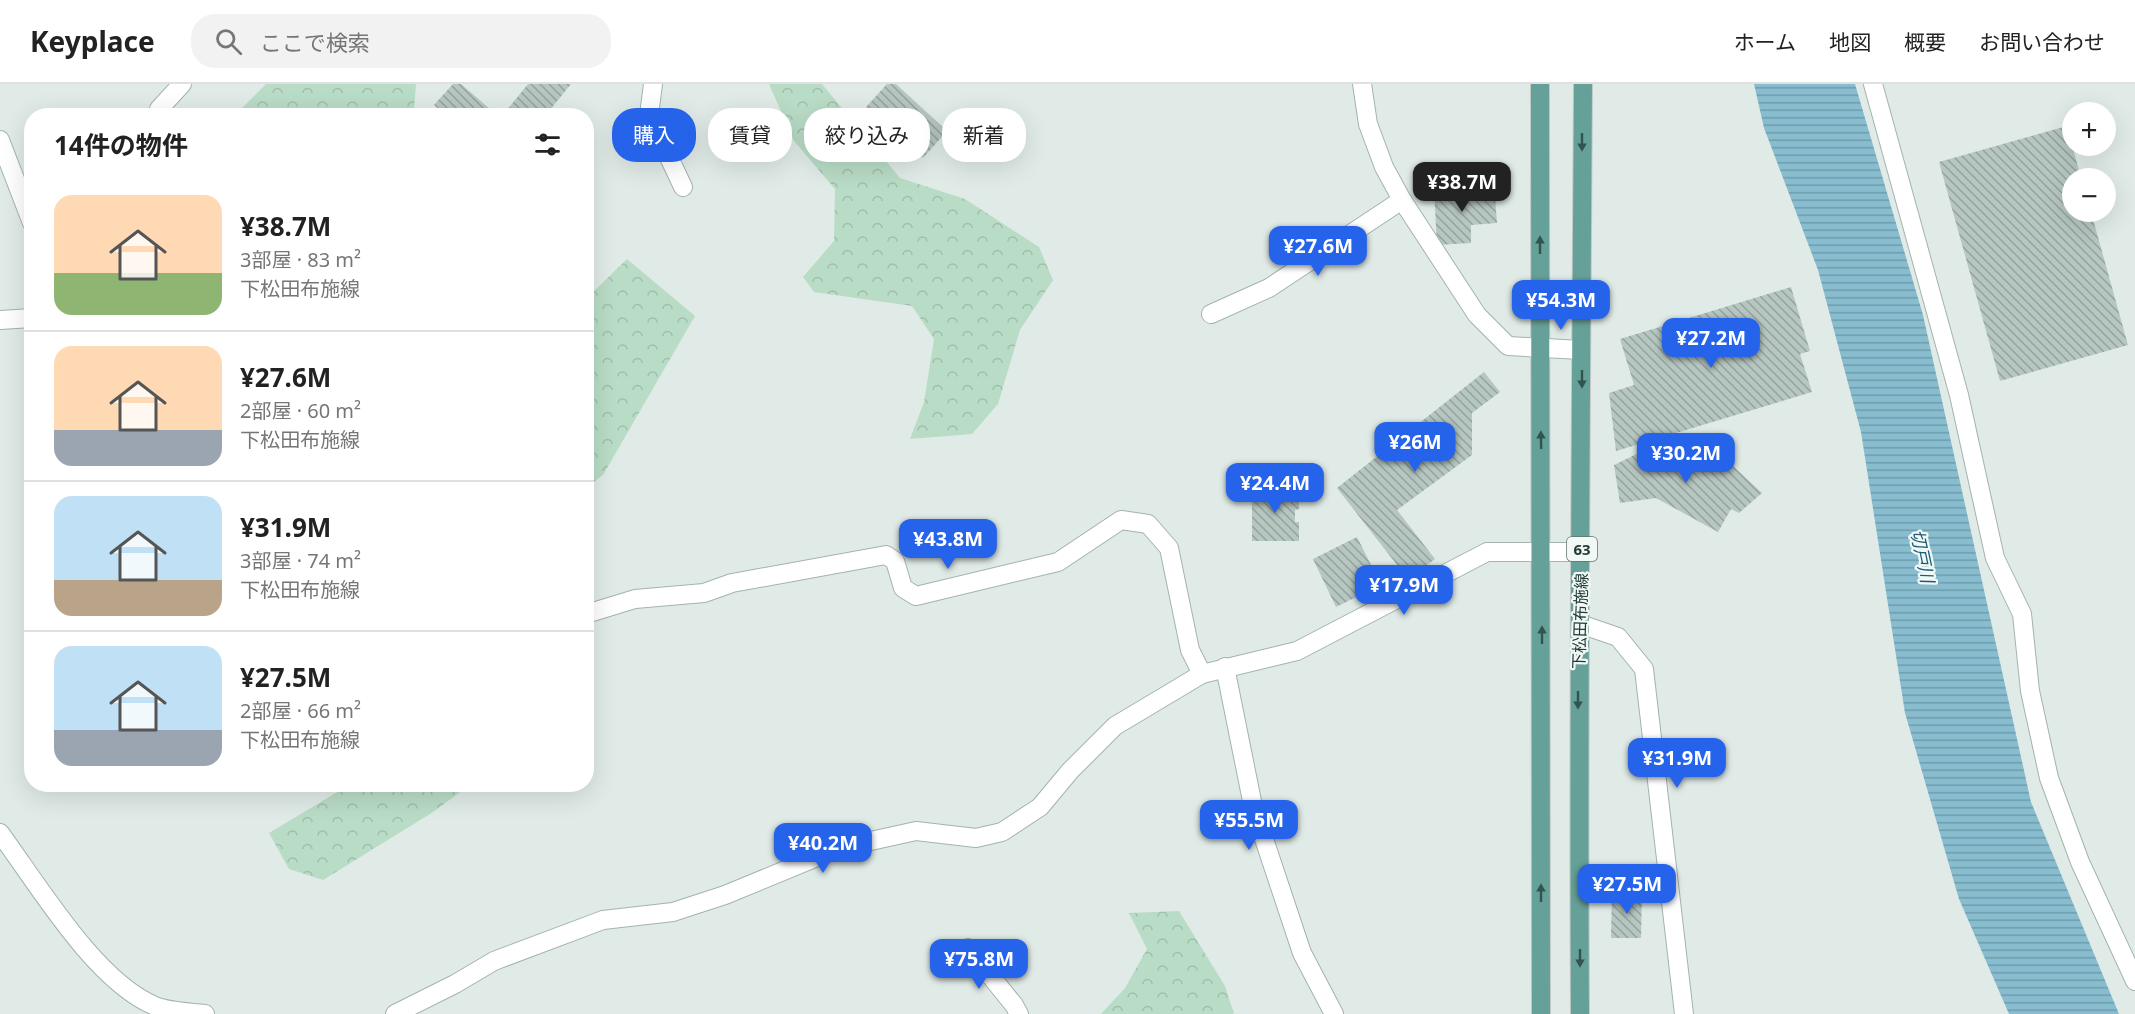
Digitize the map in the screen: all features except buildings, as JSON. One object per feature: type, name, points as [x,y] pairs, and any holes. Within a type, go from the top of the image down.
[{"type":"main road","points":[[1540,84],[1541,1014]]},
{"type":"main road","name":"下松田布施線","points":[[1580,1014],[1578,692],[1582,552],[1583,84]]},
{"type":"street","points":[[160,108],[182,84]]},
{"type":"street","points":[[653,84],[649,115],[683,187]]},
{"type":"street","points":[[1362,84],[1368,124],[1384,167],[1402,200],[1477,315],[1508,346],[1581,350]]},
{"type":"street","points":[[1873,84],[1959,395],[1995,558],[2022,614],[2031,691],[2049,778],[2080,862],[2135,981]]},
{"type":"street","points":[[0,140],[24,202]]},
{"type":"street","points":[[1211,314],[1269,288],[1402,200]]},
{"type":"street","points":[[0,320],[24,318]]},
{"type":"street","points":[[594,612],[635,599],[704,593],[732,583],[886,555],[895,561],[903,588],[916,596],[1058,562],[1121,520],[1148,524],[1169,548],[1190,650],[1202,674]]},
{"type":"street","points":[[395,1014],[455,984],[494,961],[603,920],[673,912],[839,848],[916,831],[976,838],[1002,832],[1040,807],[1070,771],[1115,726],[1202,674],[1297,651],[1487,552],[1582,552]]},
{"type":"street","points":[[1580,624],[1618,637],[1644,669],[1684,1014]]},
{"type":"street","points":[[1225,667],[1252,806],[1302,953],[1334,1014]]},
{"type":"street","points":[[0,833],[75,934],[124,990],[157,1007],[205,1014]]},
{"type":"street","points":[[968,948],[1019,1014]]},
{"type":"green space","points":[[266,84],[416,84],[414,108],[242,108]]},
{"type":"green space","points":[[769,84],[822,84],[842,108],[804,108],[804,153],[792,136],[792,108],[780,108]]},
{"type":"green space","points":[[812,162],[887,162],[900,178],[965,199],[1039,247],[1053,280],[1020,330],[998,404],[972,434],[910,439],[924,402],[934,339],[912,306],[814,292],[803,277],[834,241],[835,189]]},
{"type":"green space","points":[[627,259],[695,316],[603,475],[594,482],[594,291]]},
{"type":"green space","points":[[337,792],[460,792],[430,814],[323,880],[289,869],[269,833]]},
{"type":"green space","points":[[1179,911],[1225,986],[1234,1014],[1101,1014],[1125,988],[1147,949],[1129,913]]},
{"type":"water","name":"切戸川","points":[[1754,84],[1855,84],[1923,315],[2031,802],[2119,1014],[2009,1014],[1959,899],[1905,713],[1861,432],[1818,270],[1764,128]]}]
